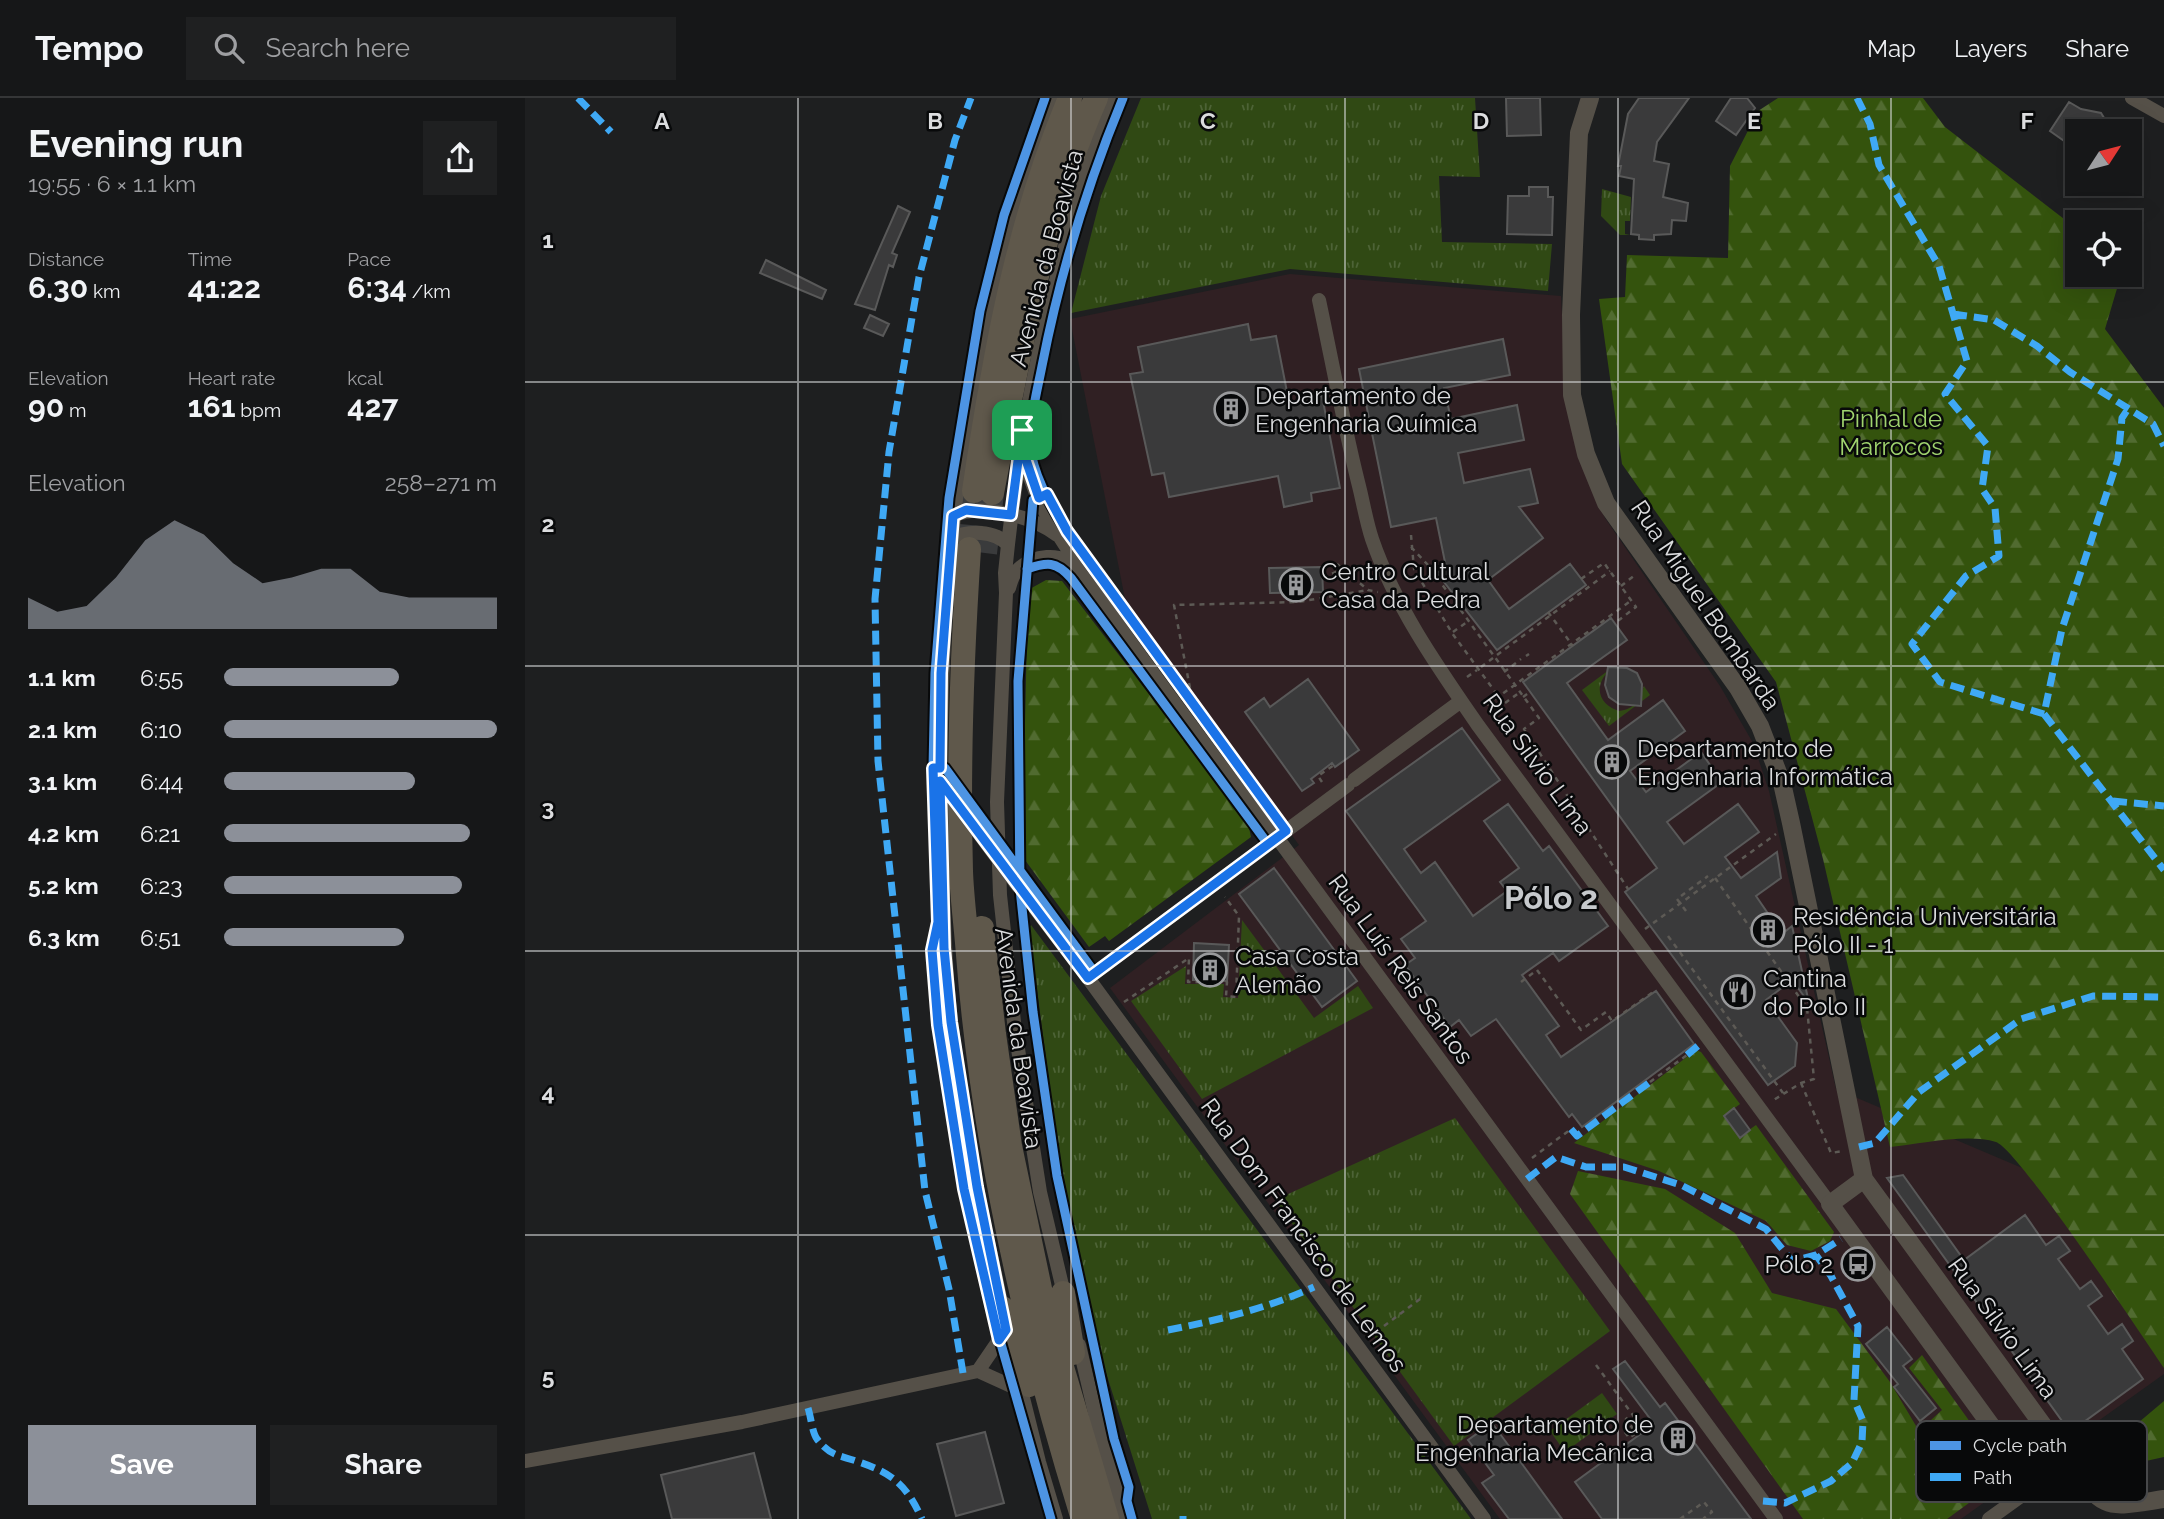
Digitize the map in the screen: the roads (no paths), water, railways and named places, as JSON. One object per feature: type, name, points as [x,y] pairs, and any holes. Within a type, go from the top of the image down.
[{"type":"highway","name":"Avenida da Boavista","points":[[1070,98],[1027,224],[1007,298],[990,385],[983,492],[1040,268],[1080,135],[1096,98]]},
{"type":"highway","name":"Avenida da Boavista","points":[[978,547],[961,675],[961,873],[973,1019],[998,1185],[1075,1451],[1107,1519]]},
{"type":"highway","points":[[1063,1293],[1085,1413],[1075,1451]]},
{"type":"highway","points":[[1004,1319],[1013,1330],[1035,1404],[1075,1451]]},
{"type":"highway","name":"Avenida da Boavista","points":[[1075,1451],[1083,1519]]},
{"type":"street","name":"Avenida da Boavista","points":[[1051,98],[1010,217],[986,315],[963,438],[953,516],[978,547],[1005,573],[997,802],[1000,895],[1014,1022],[1040,1192],[1063,1293],[1074,1325],[1102,1443],[1125,1519]]},
{"type":"street","name":"Avenida da Boavista","points":[[1056,1519],[1039,1462],[1004,1319],[977,1187],[951,1022],[944,948],[940,781],[941,673],[978,547],[1011,515],[1022,430],[1066,234],[1113,98]]},
{"type":"street","name":"Rua Miguel Bombarda","points":[[1590,98],[1579,133],[1571,315],[1572,395],[1580,433],[1594,478],[1606,503],[1738,688],[1768,743],[1782,783],[1791,823],[1864,1179]]},
{"type":"street","points":[[2132,98],[2164,116]]},
{"type":"street","name":"Rua Sílvio Lima","points":[[1319,300],[1347,439],[1372,539],[1403,608],[1441,673],[1988,1421]]},
{"type":"street","name":"Rua Luís Reis Santos","points":[[1022,430],[1025,457],[1039,498],[1060,537],[1093,586],[1776,1519]]},
{"type":"street","points":[[953,516],[966,510],[1011,515],[1044,525],[1060,537]]},
{"type":"street","points":[[1006,593],[1014,573],[1027,562],[1055,556],[1072,562],[1093,586]]},
{"type":"street","points":[[1088,978],[1461,701]]},
{"type":"street","name":"Rua Dom Francisco de Lemos","points":[[940,781],[1088,978],[1484,1519]]},
{"type":"street","points":[[1830,1204],[1864,1179]]},
{"type":"street","name":"Rua Sílvio Lima","points":[[1864,1179],[2040,1421]]},
{"type":"street","points":[[978,1371],[1004,1319]]},
{"type":"street","points":[[525,1461],[742,1422],[978,1371],[1022,1391]]},
{"type":"street","points":[[2114,1513],[2164,1499]]},
{"type":"street","points":[[1989,1519],[2013,1502]]},
{"type":"tunnel","points":[[969,549],[974,491]]},
{"type":"tunnel","points":[[985,553],[992,493]]},
{"type":"place","name":"Departamento de Engenharia Química","points":[[1231,409]]},
{"type":"place","name":"Centro Cultural Casa da Pedra","points":[[1296,585]]},
{"type":"place","name":"Departamento de Engenharia Informática","points":[[1612,762]]},
{"type":"place","name":"Residência Universitária Pólo II - 1","points":[[1768,930]]},
{"type":"place","name":"Casa Costa Alemão","points":[[1210,970]]},
{"type":"place","name":"Cantina do Polo II","points":[[1738,992]]},
{"type":"place","name":"Pólo 2","points":[[1858,1264]]},
{"type":"place","name":"Departamento de Engenharia Mecânica","points":[[1678,1438]]},
{"type":"district","name":"Pólo 2","points":[[1551,897]]},
{"type":"park label","name":"Pinhal de Marrocos","points":[[1891,432]]}]
